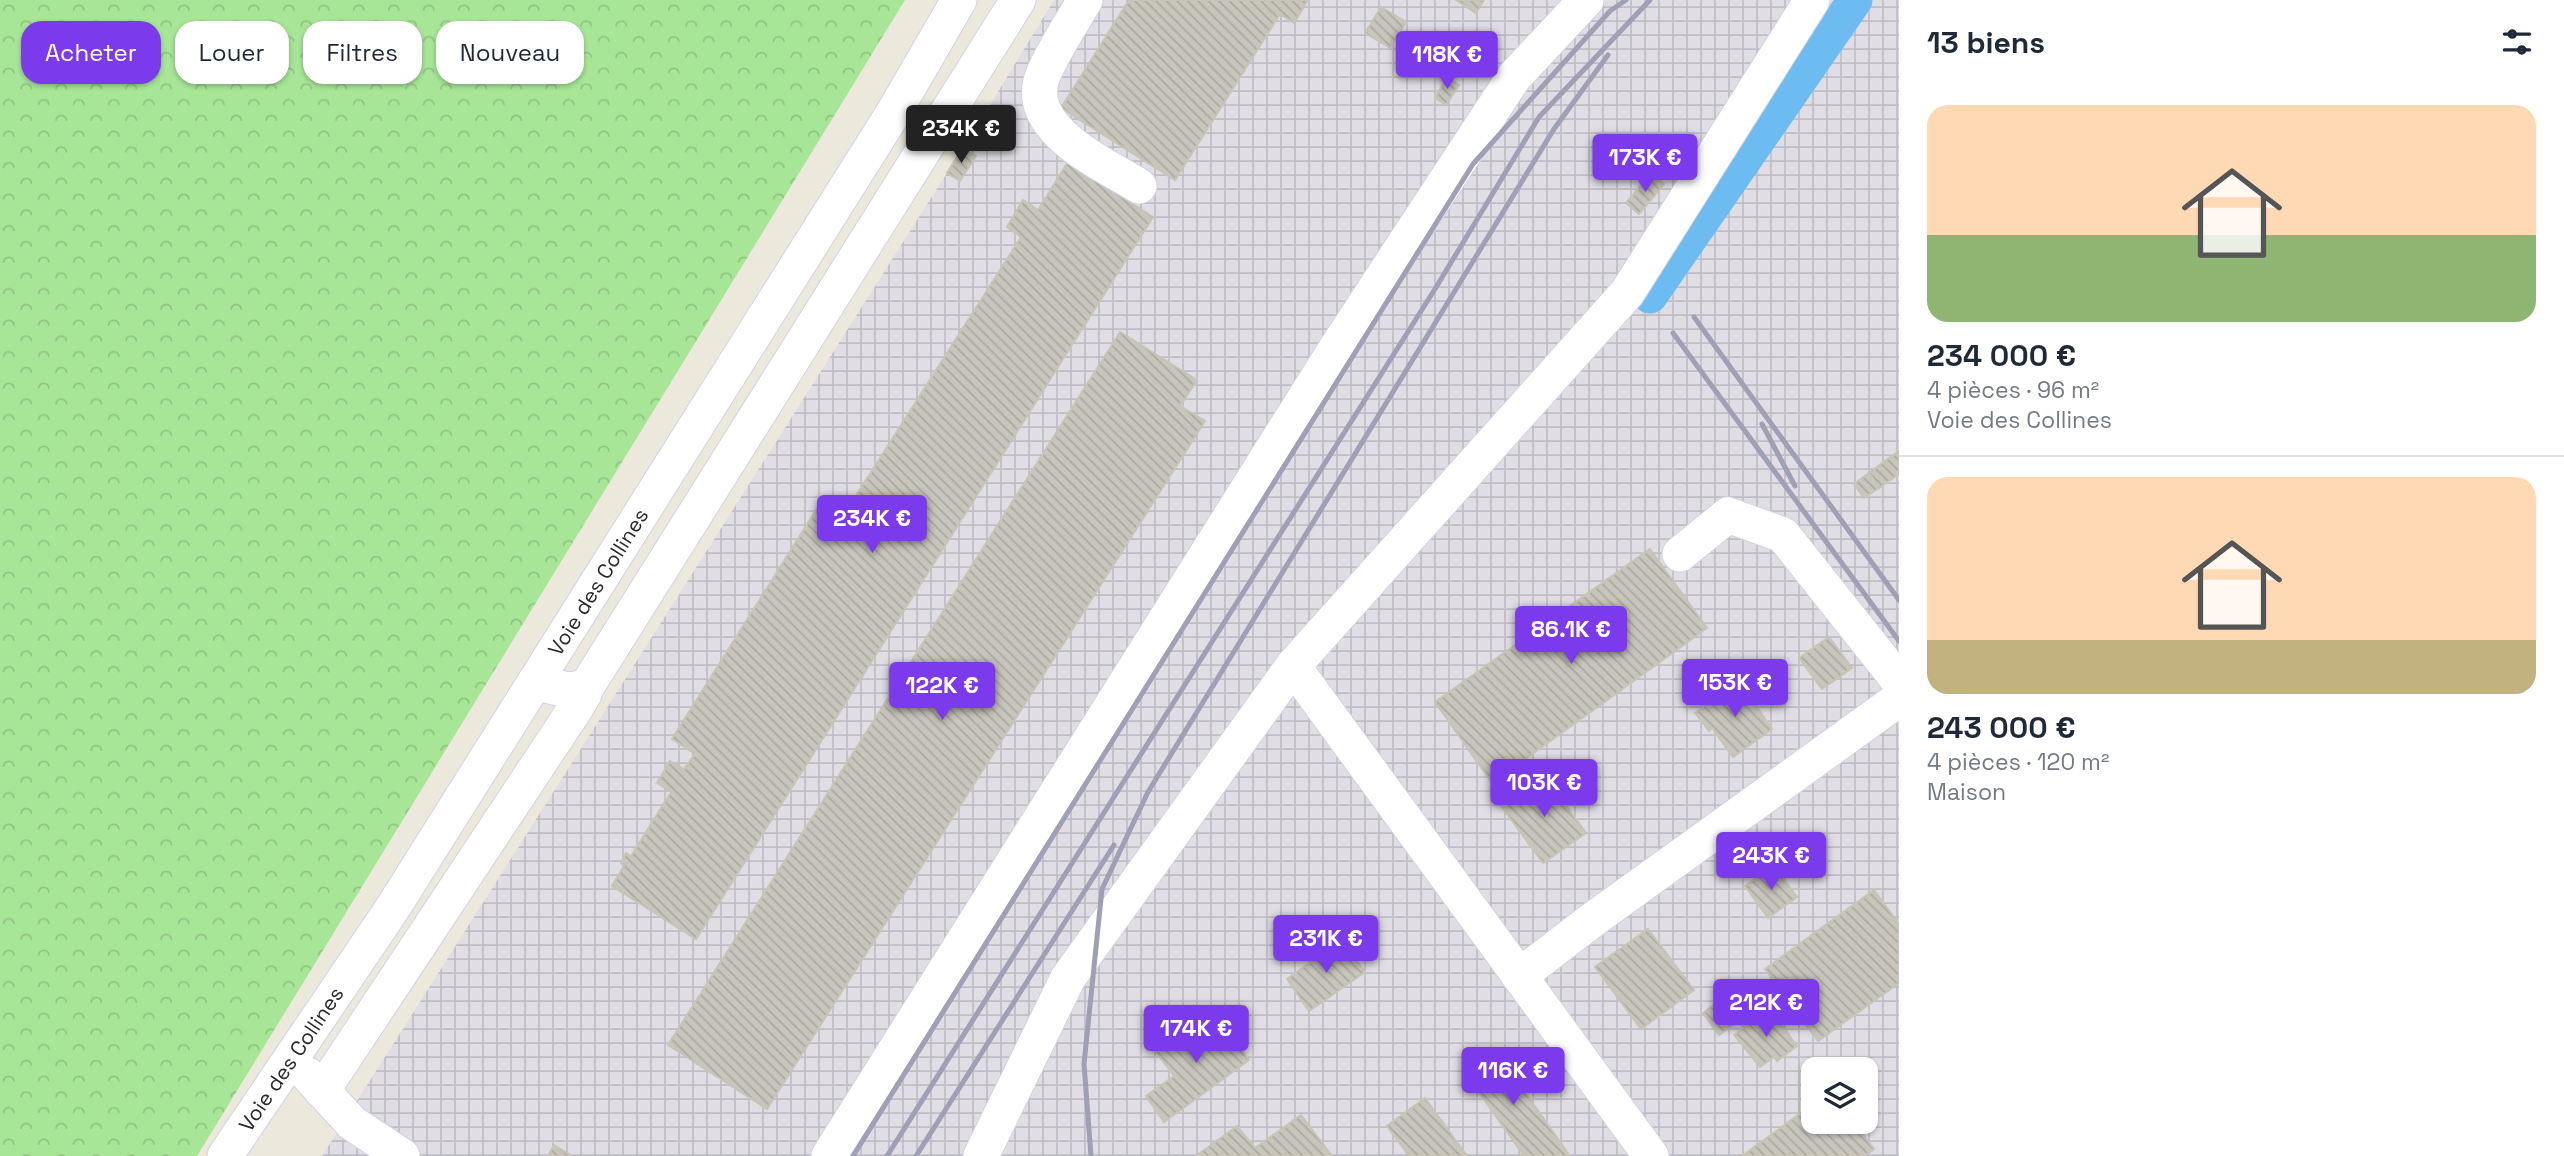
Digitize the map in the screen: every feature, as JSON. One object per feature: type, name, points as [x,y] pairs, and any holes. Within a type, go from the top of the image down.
[{"type":"street","name":"Voie des Collines","points":[[225,1156],[444,828],[894,112],[959,0]]},
{"type":"street","points":[[323,1091],[575,709],[586,686],[1017,0]]},
{"type":"street","points":[[1085,0],[1042,78],[1040,101],[1046,119],[1066,140],[1139,186]]},
{"type":"street","points":[[829,1156],[1337,347],[1514,78],[1586,0]]},
{"type":"street","points":[[981,1156],[1068,978],[1293,666],[1627,293],[1812,0]]},
{"type":"street","points":[[1680,554],[1728,515],[1783,535],[1899,681]]},
{"type":"street","points":[[1293,666],[1651,1156]]},
{"type":"street","points":[[535,682],[574,691],[586,686]]},
{"type":"street","points":[[1519,976],[1595,918],[1899,699]]},
{"type":"street","points":[[444,828],[479,852]]},
{"type":"street","points":[[292,1056],[352,1124],[402,1156]]},
{"type":"shaded area","points":[[1054,0],[1899,0],[1899,1156],[322,1156],[966,143],[960,138],[975,114],[982,118]]},
{"type":"green space","points":[[0,0],[905,0],[197,1156],[0,1156]]},
{"type":"building","points":[[1129,0],[1308,0],[1294,23],[1280,14],[1175,180],[1061,108]]},
{"type":"building","points":[[1456,0],[1484,0],[1476,13]]},
{"type":"building","points":[[1381,7],[1406,22],[1390,48],[1365,33]]},
{"type":"building","points":[[1447,77],[1459,85],[1446,105],[1435,98]]},
{"type":"building","points":[[1683,134],[1695,145],[1678,165],[1665,155]]},
{"type":"building","points":[[962,149],[976,156],[960,181],[947,173]]},
{"type":"building","points":[[1068,162],[1153,217],[696,939],[612,886],[624,866],[621,863],[626,853],[631,856],[671,792],[657,783],[670,761],[684,769],[695,754],[672,739],[821,502],[843,516],[1021,237],[1007,227],[1023,200],[1038,210]]},
{"type":"building","points":[[1652,173],[1664,184],[1639,214],[1626,203]]},
{"type":"building","points":[[1120,332],[1197,380],[1180,406],[1205,421],[767,1109],[668,1045]]},
{"type":"building","points":[[1899,451],[1899,474],[1896,476],[1885,461]]},
{"type":"building","points":[[1885,461],[1896,476],[1879,488],[1869,473]]},
{"type":"building","points":[[1869,473],[1879,488],[1864,498],[1854,484]]},
{"type":"building","points":[[1650,549],[1707,628],[1492,783],[1435,702]]},
{"type":"building","points":[[1829,637],[1852,668],[1822,689],[1799,658]]},
{"type":"building","points":[[1739,681],[1772,729],[1733,757],[1712,728],[1709,731],[1695,713]]},
{"type":"building","points":[[1544,775],[1586,833],[1543,863],[1501,806]]},
{"type":"building","points":[[1773,865],[1797,897],[1768,918],[1745,886]]},
{"type":"building","points":[[1874,890],[1899,924],[1899,983],[1818,1041],[1765,969]]},
{"type":"building","points":[[1648,929],[1694,990],[1641,1029],[1595,967]]},
{"type":"building","points":[[1342,940],[1365,972],[1309,1011],[1287,979]]},
{"type":"building","points":[[1735,989],[1753,1011],[1719,1035],[1703,1013]]},
{"type":"building","points":[[1770,1008],[1797,1046],[1777,1061],[1774,1057],[1760,1067],[1734,1035]]},
{"type":"building","points":[[1214,1011],[1249,1060],[1164,1122],[1146,1096],[1174,1076],[1156,1052]]},
{"type":"building","points":[[1494,1048],[1570,1156],[1524,1156],[1463,1070]]},
{"type":"building","points":[[1425,1098],[1467,1156],[1409,1156],[1387,1126]]},
{"type":"building","points":[[1801,1113],[1801,1134],[1863,1134],[1874,1149],[1865,1156],[1742,1156]]},
{"type":"building","points":[[1301,1115],[1332,1156],[1196,1156],[1237,1126],[1255,1148]]},
{"type":"building","points":[[554,1145],[572,1156],[548,1156]]},
{"type":"waterway","points":[[1650,296],[1855,0]]},
{"type":"railway","points":[[853,1156],[1473,164],[1610,11],[1626,0]]},
{"type":"railway","points":[[887,1156],[1435,289],[1539,117],[1650,0]]},
{"type":"railway","points":[[1091,1156],[1084,1064],[1102,889],[1148,792],[1554,129],[1608,55]]},
{"type":"railway","points":[[1694,317],[1899,600]]},
{"type":"railway","points":[[1673,333],[1899,641]]},
{"type":"railway","points":[[1762,424],[1795,486]]},
{"type":"railway","points":[[916,1156],[1114,845]]}]
